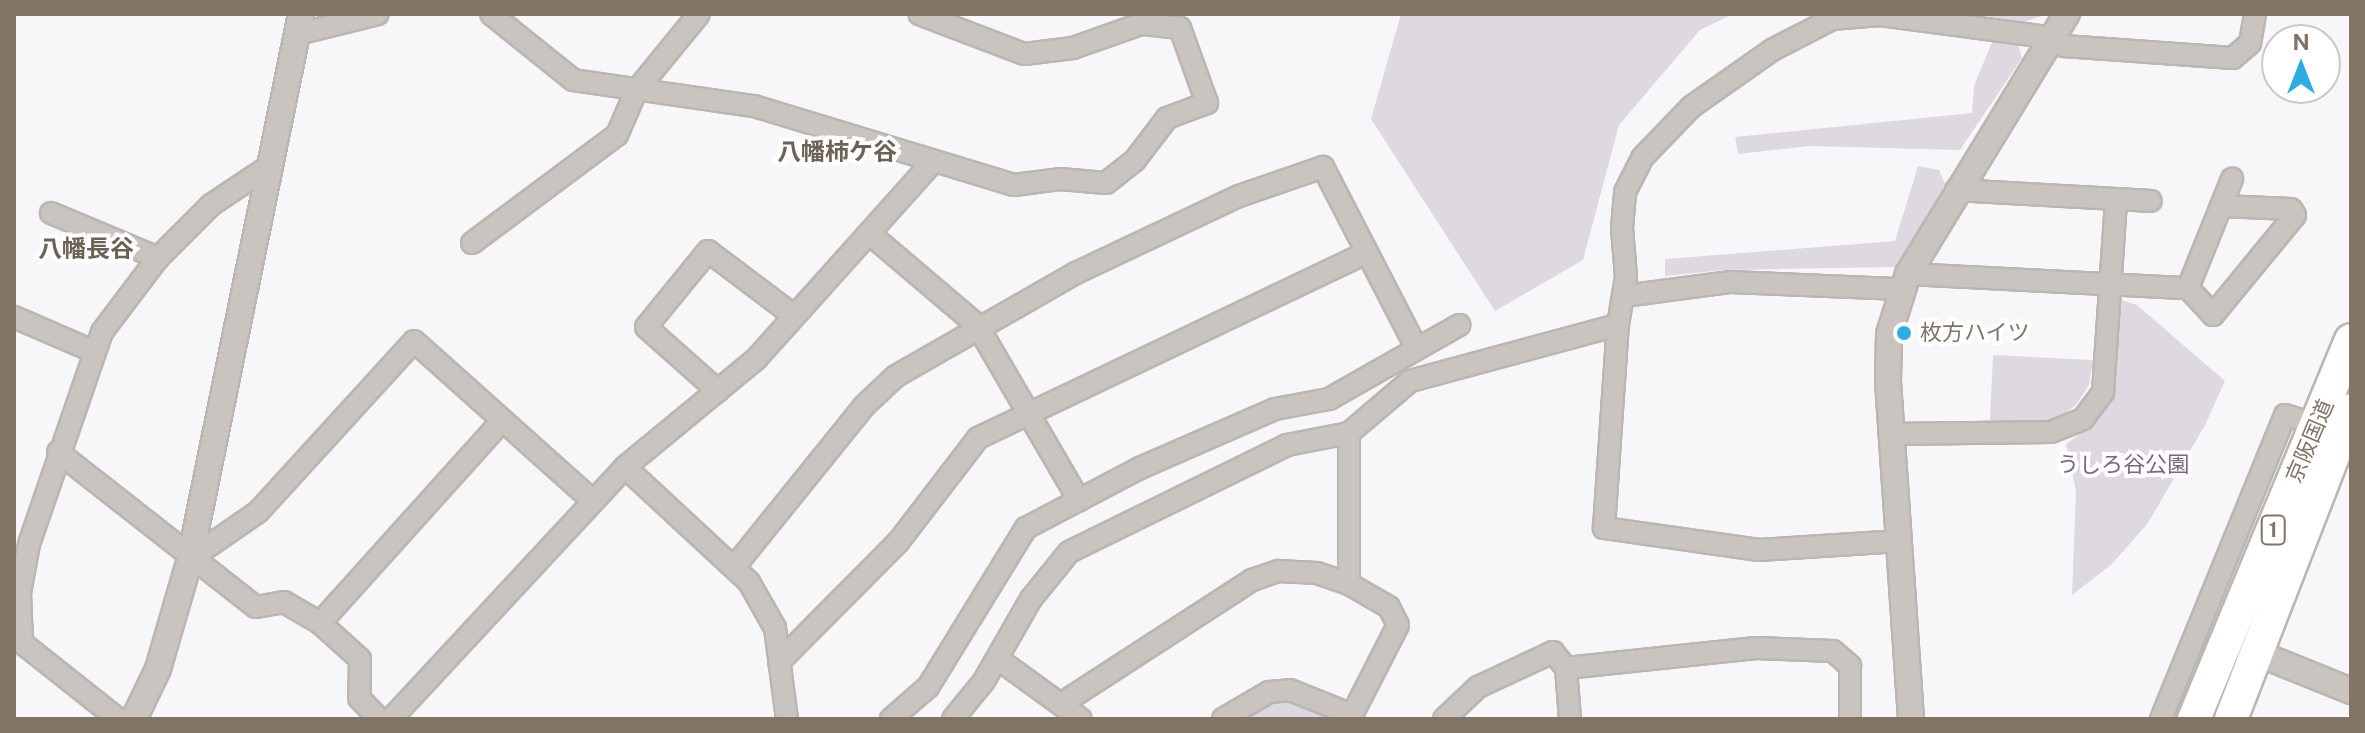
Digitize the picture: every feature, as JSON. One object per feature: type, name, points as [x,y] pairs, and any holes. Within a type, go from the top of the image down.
[{"type":"highway","name":"京阪国道","points":[[2194,719],[2351,340]]},
{"type":"highway","name":"京阪国道","points":[[2231,719],[2351,410]]},
{"type":"street","points":[[134,719],[158,669],[190,559],[300,24],[378,14]]},
{"type":"street","points":[[491,14],[573,80],[754,106],[931,164],[1014,185],[1060,179],[1106,183],[1135,160],[1167,118],[1207,103],[1180,28],[1142,19],[1073,48],[1024,54],[919,14]]},
{"type":"street","points":[[472,243],[617,135],[636,91],[699,14]]},
{"type":"street","points":[[1911,719],[1892,434],[1889,334],[1904,282],[1956,190],[2067,14]]},
{"type":"street","points":[[1900,541],[1759,550],[1604,528],[1618,325],[1624,296],[1625,192],[1642,158],[1691,107],[1772,50],[1832,19],[1880,15],[2054,38],[2064,46],[2233,58],[2250,43],[2255,14]]},
{"type":"street","points":[[391,719],[625,467],[757,358],[931,164]]},
{"type":"street","points":[[118,719],[18,650],[17,590],[29,544],[58,452],[102,332],[158,258],[211,205],[271,165]]},
{"type":"street","points":[[735,566],[864,406],[896,376],[977,325],[1239,196],[1323,167],[1416,347]]},
{"type":"street","points":[[2188,288],[2232,179]]},
{"type":"street","points":[[1956,190],[2151,201]]},
{"type":"street","points":[[1892,434],[2051,432],[2083,419],[2103,392],[2116,199]]},
{"type":"street","points":[[1624,296],[1731,282],[2111,284],[2188,288],[2213,315],[2295,215],[2291,209],[2221,206]]},
{"type":"street","points":[[51,213],[158,258]]},
{"type":"street","points":[[870,234],[977,325],[1079,500]]},
{"type":"street","points":[[718,391],[646,327],[708,251],[793,315]]},
{"type":"street","points":[[779,662],[899,541],[978,438],[1027,411],[1365,253]]},
{"type":"street","points":[[14,317],[95,352]]},
{"type":"street","points":[[891,719],[928,687],[1026,528],[1079,500],[1275,409],[1329,399],[1459,325]]},
{"type":"street","points":[[953,719],[998,659],[1031,599],[1069,552],[1287,445],[1349,433],[1410,381],[1618,325]]},
{"type":"street","points":[[190,559],[258,512],[414,341],[593,501]]},
{"type":"street","points":[[2161,719],[2285,415],[2318,425]]},
{"type":"street","points":[[320,623],[503,420]]},
{"type":"street","points":[[1349,433],[1349,584]]},
{"type":"street","points":[[58,452],[190,559],[256,607],[284,602],[320,623],[360,659],[359,698],[379,719]]},
{"type":"street","points":[[625,467],[735,566],[775,628],[787,719]]},
{"type":"street","points":[[1061,704],[1252,580],[1278,571],[1317,573],[1349,584],[1389,607],[1398,625],[1352,715],[1290,690],[1269,692],[1223,719]]},
{"type":"street","points":[[2225,641],[2351,691]]},
{"type":"street","points":[[1566,668],[1756,648],[1833,651],[1850,666],[1850,719]]},
{"type":"street","points":[[1444,719],[1478,687],[1537,655],[1553,652],[1566,668],[1570,719]]},
{"type":"street","points":[[998,659],[1081,719]]},
{"type":"green space","points":[[1401,14],[1733,14],[1700,30],[1619,125],[1583,260],[1495,311],[1371,119]]},
{"type":"green space","points":[[1972,14],[2048,14],[2024,22]]},
{"type":"green space","points":[[1993,40],[2018,44],[2022,58],[1960,150],[1809,146],[1738,154],[1735,137],[1972,113],[1974,86]]},
{"type":"green space","points":[[1918,166],[1939,170],[1945,184],[1905,261],[1894,267],[1724,270],[1665,276],[1665,259],[1895,241]]},
{"type":"green space","name":"うしろ谷公園","points":[[2122,300],[2137,305],[2225,381],[2205,425],[2148,523],[2112,564],[2072,595],[2076,491],[2066,444],[2089,427],[2112,395]]},
{"type":"green space","points":[[1993,355],[2093,360],[2089,385],[2076,405],[2056,420],[1990,420]]},
{"type":"green space","points":[[1293,698],[1337,719],[1240,719],[1269,701]]},
{"type":"place","name":"枚方ハイツ","points":[[1904,333]]},
{"type":"district","name":"八幡柿ケ谷","points":[[837,152]]},
{"type":"district","name":"八幡長谷","points":[[86,249]]}]
